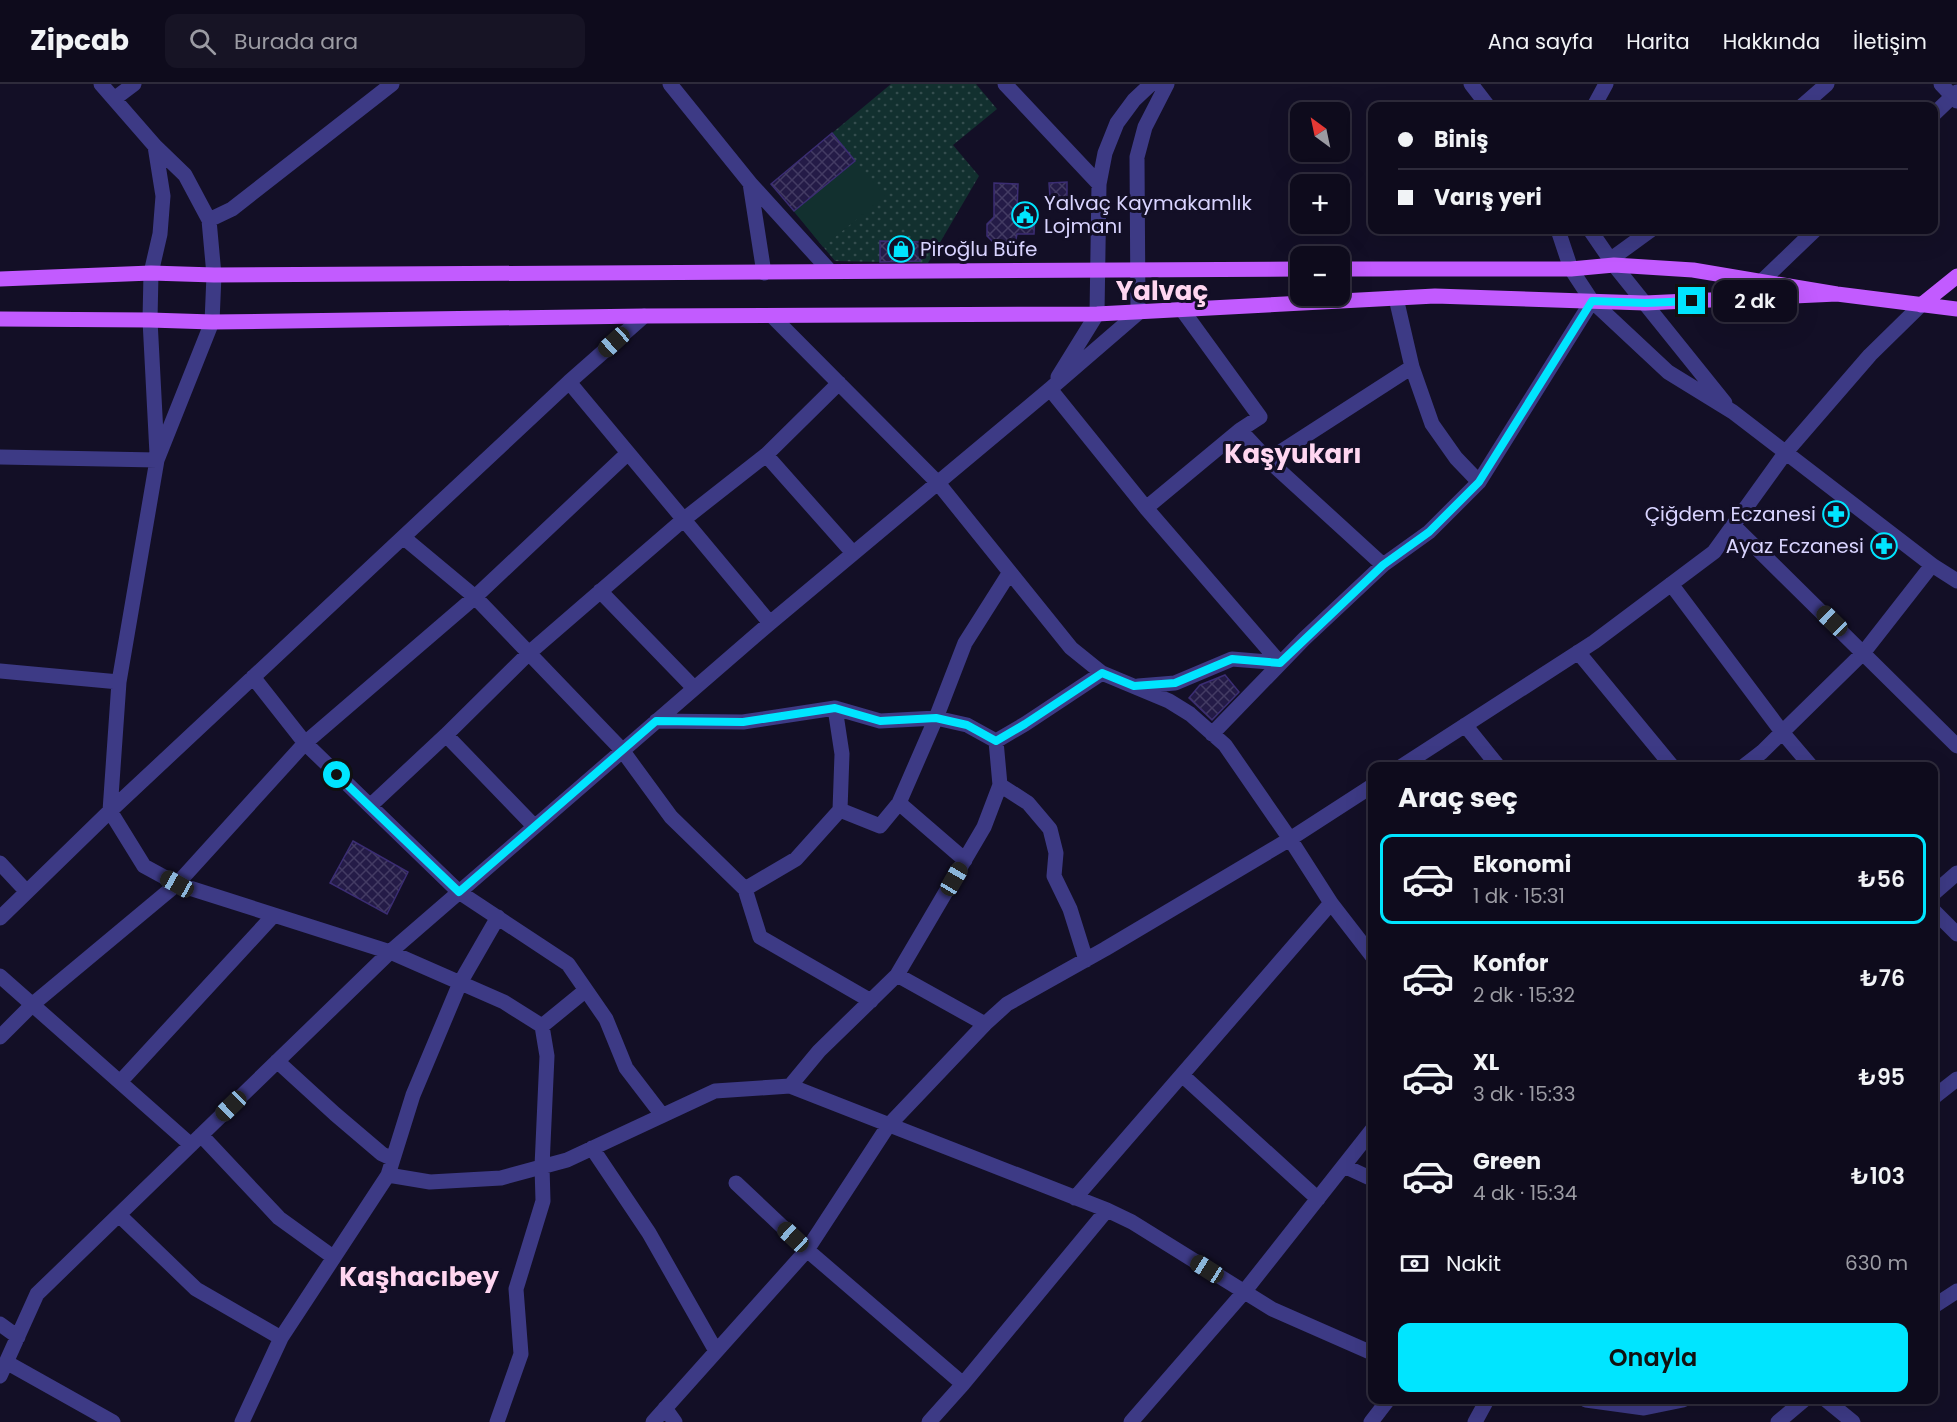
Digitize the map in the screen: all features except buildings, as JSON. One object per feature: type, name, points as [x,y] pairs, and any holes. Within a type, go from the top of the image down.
[{"type":"main road","points":[[1350,269],[1571,269],[1612,262],[1693,270],[1837,294],[1957,309]]},
{"type":"main road","points":[[0,279],[151,273],[214,275],[1290,269]]},
{"type":"main road","points":[[1921,304],[1957,276]]},
{"type":"main road","points":[[0,319],[212,322],[644,316],[1097,314],[1435,296],[1646,303],[1837,294]]},
{"type":"street","points":[[101,84],[155,146],[185,175],[208,220],[214,275],[212,322],[157,460],[119,682],[110,811],[144,866],[177,884],[390,952],[504,1002],[542,1026],[547,1056],[542,1166],[543,1201],[516,1289],[521,1354],[497,1422]]},
{"type":"street","points":[[114,99],[134,84]]},
{"type":"street","points":[[208,220],[232,208],[392,84]]},
{"type":"street","points":[[670,84],[750,183],[830,271]]},
{"type":"street","points":[[1005,84],[1099,184]]},
{"type":"street","points":[[1050,389],[1097,314],[1099,184],[1105,153],[1117,123],[1134,100],[1150,84]]},
{"type":"street","points":[[113,1422],[3,1369],[38,1294],[390,952],[770,623],[1138,313],[1137,157],[1145,127],[1167,84]]},
{"type":"street","points":[[1471,84],[1485,102]]},
{"type":"street","points":[[1596,102],[1606,84]]},
{"type":"street","points":[[1807,102],[1827,84]]},
{"type":"street","points":[[1938,111],[1955,97],[1941,84]]},
{"type":"street","points":[[155,146],[163,196],[160,234],[151,273],[150,320],[157,460]]},
{"type":"street","points":[[750,183],[764,273]]},
{"type":"street","points":[[1559,234],[1571,269],[1592,301],[1668,372],[1733,412],[1932,565],[1957,581]]},
{"type":"street","points":[[1593,234],[1612,262],[1733,412]]},
{"type":"street","points":[[1612,262],[1646,234]]},
{"type":"street","points":[[1738,299],[1762,282],[1811,234]]},
{"type":"street","points":[[1396,298],[1412,367],[1432,424],[1456,458],[1479,482]]},
{"type":"street","points":[[1212,734],[1280,663],[1383,565],[1429,532],[1479,482],[1592,301]]},
{"type":"street","points":[[1408,762],[1578,652],[1714,552],[1786,452],[1870,355],[1921,304]]},
{"type":"street","points":[[1146,508],[1240,430],[1260,417],[1183,311]]},
{"type":"street","points":[[0,918],[253,677],[569,382],[644,316]]},
{"type":"street","points":[[772,316],[938,483],[1071,648],[1102,673],[1169,701],[1190,714],[1225,745],[1331,903],[1368,951]]},
{"type":"street","points":[[1268,460],[1412,367]]},
{"type":"street","points":[[569,382],[770,623]]},
{"type":"street","points":[[370,806],[529,653],[683,520],[766,456],[838,383]]},
{"type":"street","points":[[1050,389],[1146,508],[1280,663]]},
{"type":"street","points":[[1240,430],[1268,460],[1383,565]]},
{"type":"street","points":[[0,1037],[33,1004],[177,884],[305,743],[475,597],[628,453]]},
{"type":"street","points":[[766,456],[853,553]]},
{"type":"street","points":[[0,457],[157,460]]},
{"type":"street","points":[[1734,526],[1957,746]]},
{"type":"street","points":[[403,537],[475,597],[622,750],[671,817],[745,889],[760,937],[871,1001]]},
{"type":"street","points":[[1748,762],[1864,652],[1932,565]]},
{"type":"street","points":[[840,810],[880,826],[899,803],[965,643],[1010,572]]},
{"type":"street","points":[[1671,584],[1782,732],[1808,762]]},
{"type":"street","points":[[600,591],[694,688]]},
{"type":"street","points":[[1578,652],[1669,762]]},
{"type":"street","points":[[1134,686],[1175,683],[1232,659],[1280,663]]},
{"type":"street","points":[[0,671],[119,682]]},
{"type":"street","points":[[996,741],[1102,673]]},
{"type":"street","points":[[253,677],[305,743],[459,892],[568,964],[606,1019],[626,1068],[662,1115]]},
{"type":"street","points":[[656,721],[743,722],[835,708],[880,721],[936,718],[967,725],[996,741]]},
{"type":"street","points":[[745,889],[796,859],[840,810],[842,754],[835,708]]},
{"type":"street","points":[[1465,725],[1495,762]]},
{"type":"street","points":[[446,735],[534,826]]},
{"type":"street","points":[[789,1086],[819,1051],[897,975],[984,827],[1000,786],[996,741]]},
{"type":"street","points":[[1000,786],[1028,803],[1050,829],[1056,853],[1054,876],[1070,909],[1086,960]]},
{"type":"street","points":[[653,1422],[807,1250],[888,1125],[1007,1004],[1290,839],[1368,789]]},
{"type":"street","points":[[899,803],[965,860]]},
{"type":"street","points":[[0,863],[27,892]]},
{"type":"street","points":[[1938,890],[1957,873]]},
{"type":"street","points":[[1075,1198],[1331,903]]},
{"type":"street","points":[[120,1082],[274,915]]},
{"type":"street","points":[[1938,915],[1957,934]]},
{"type":"street","points":[[242,1422],[281,1338],[388,1174],[413,1095],[460,982],[498,917]]},
{"type":"street","points":[[897,975],[985,1024]]},
{"type":"street","points":[[0,976],[120,1082],[196,1140],[279,1218],[333,1257]]},
{"type":"street","points":[[542,1026],[586,990]]},
{"type":"street","points":[[277,1061],[382,1154],[393,1159]]},
{"type":"street","points":[[1182,1075],[1318,1199]]},
{"type":"street","points":[[1938,1094],[1957,1079]]},
{"type":"street","points":[[388,1174],[430,1182],[501,1178],[567,1160],[715,1091],[789,1086],[1107,1210],[1132,1222],[1272,1309],[1368,1351]]},
{"type":"street","points":[[1131,1422],[1244,1292],[1368,1135]]},
{"type":"street","points":[[592,1148],[649,1233],[717,1351]]},
{"type":"street","points":[[1344,1166],[1368,1177]]},
{"type":"street","points":[[736,1183],[807,1250],[963,1384]]},
{"type":"street","points":[[931,1421],[1107,1210]]},
{"type":"street","points":[[119,1215],[196,1289],[281,1338]]},
{"type":"street","points":[[1938,1303],[1957,1291]]},
{"type":"street","points":[[0,1324],[18,1337]]},
{"type":"street","points":[[1371,1422],[1385,1404]]},
{"type":"street","points":[[1475,1422],[1485,1404]]},
{"type":"street","points":[[1601,1404],[1643,1415],[1672,1404]]},
{"type":"street","points":[[1778,1422],[1799,1404]]},
{"type":"street","points":[[1831,1404],[1853,1422]]},
{"type":"street","points":[[666,1408],[675,1422]]},
{"type":"green space","points":[[891,84],[976,84],[997,109],[953,145],[979,176],[928,263],[835,261],[771,184]]},
{"type":"green space","points":[[855,161],[885,196],[823,247],[794,211]]},
{"type":"place","name":"Yalvaç Kaymakamlık Lojmanı","points":[[1025,215]]},
{"type":"place","name":"Piroğlu Büfe","points":[[901,249]]},
{"type":"place","name":"Çiğdem Eczanesi","points":[[1836,514]]},
{"type":"place","name":"Ayaz Eczanesi","points":[[1884,546]]},
{"type":"district","name":"Yalvaç","points":[[1162,291]]},
{"type":"district","name":"Kaşyukarı","points":[[1293,454]]},
{"type":"district","name":"Kaşhacıbey","points":[[419,1277]]},
{"type":"route","points":[[337,775],[459,892],[656,721],[743,722],[835,708],[880,721],[936,718],[967,725],[996,741],[1102,673],[1134,686],[1175,683],[1232,659],[1280,663],[1383,565],[1429,532],[1479,482],[1592,301],[1646,303],[1692,301]]}]
